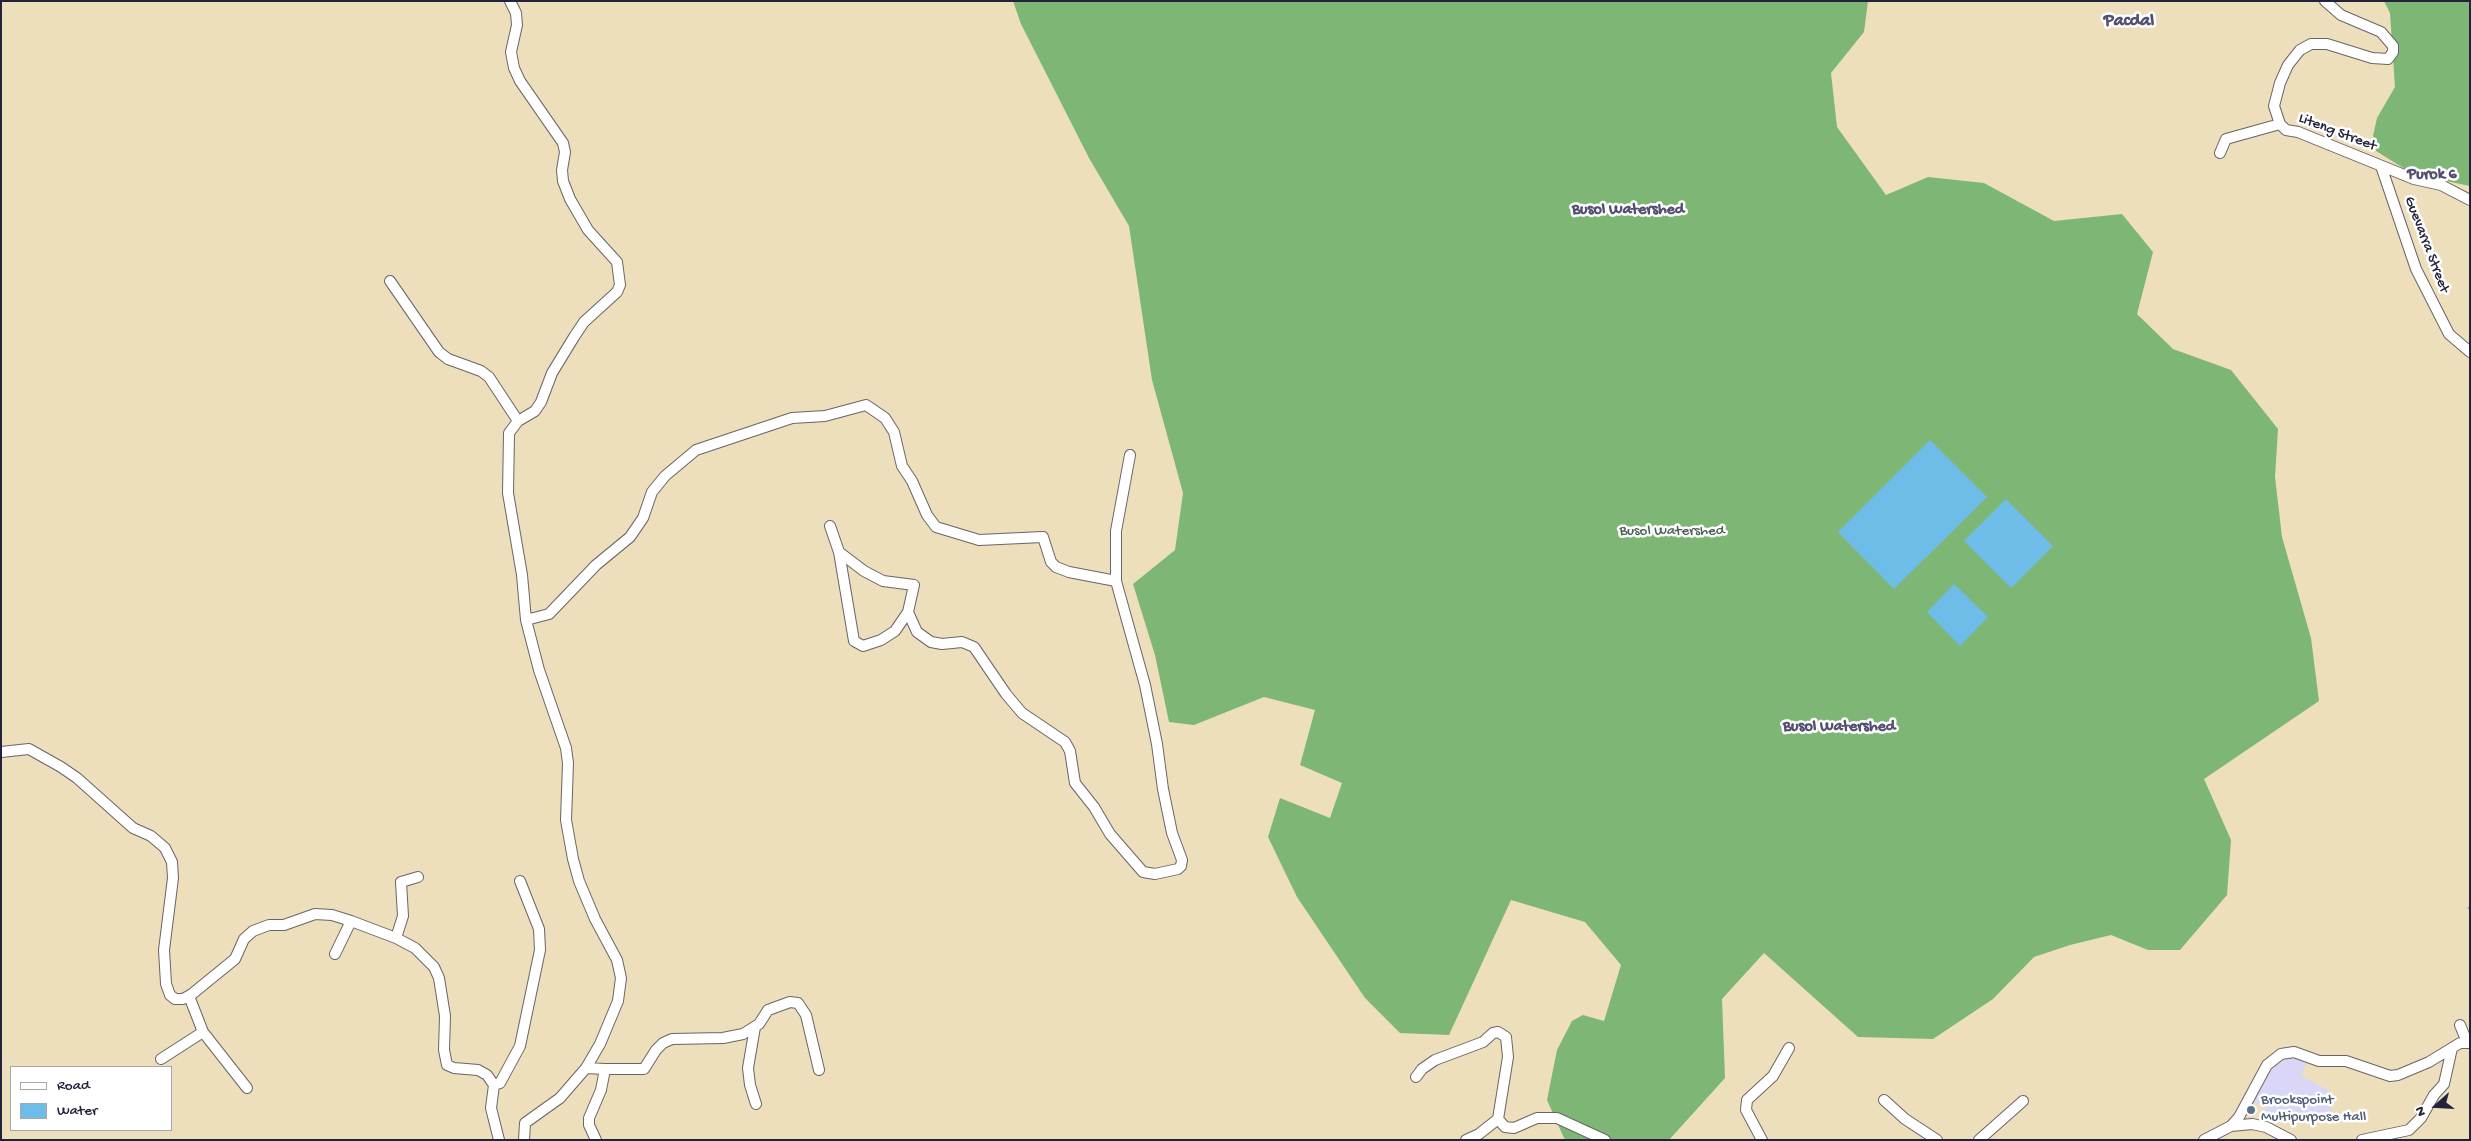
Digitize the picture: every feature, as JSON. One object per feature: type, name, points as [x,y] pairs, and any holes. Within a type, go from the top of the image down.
[{"type":"street","points":[[510,1],[516,13],[517,25],[512,52],[514,68],[520,82],[563,144],[565,152],[562,170],[563,181],[570,199],[588,230],[617,262],[620,274],[620,285],[617,292],[579,330],[552,372],[541,402],[535,411],[518,421],[509,433],[507,477],[526,620],[539,670],[566,748],[568,763],[566,820],[573,859],[579,881],[595,919],[617,960],[621,978],[618,1002],[611,1022],[586,1068],[560,1098],[525,1124],[524,1140]]},
{"type":"street","name":"Liteng Street","points":[[2326,1],[2341,16],[2381,32],[2393,46],[2393,52],[2388,59],[2372,58],[2327,44],[2312,44],[2300,50],[2288,65],[2280,83],[2274,106],[2280,124],[2286,130],[2320,140],[2414,179],[2442,185],[2470,200]]},
{"type":"street","points":[[2220,153],[2226,139],[2280,124]]},
{"type":"street","name":"Guevarra Street","points":[[2381,166],[2416,269],[2450,334],[2470,352]]},
{"type":"street","points":[[390,281],[439,352],[454,362],[481,371],[489,377],[518,421]]},
{"type":"street","points":[[526,620],[549,614],[596,565],[630,537],[643,518],[652,492],[664,476],[696,450],[792,418],[825,416],[866,404],[885,418],[894,432],[902,466],[912,481],[927,515],[936,527],[979,540],[1043,537],[1051,562],[1056,567],[1069,572],[1116,582]]},
{"type":"street","points":[[908,612],[918,632],[931,642],[942,644],[962,642],[974,647],[1006,694],[1022,713],[1064,742],[1070,751],[1075,784],[1094,807],[1110,834],[1143,872],[1155,874],[1178,870],[1182,860],[1172,833],[1145,685],[1116,582],[1116,531],[1130,455]]},
{"type":"street","points":[[830,526],[839,552],[851,616],[852,635],[857,644],[868,646],[895,631],[908,612],[914,586],[883,581],[864,572],[839,552]]},
{"type":"street","points":[[1,752],[29,749],[61,767],[77,778],[133,828],[151,836],[165,848],[172,862],[173,878],[164,950],[166,984],[170,995],[176,999],[183,999],[189,996],[235,959],[244,939],[253,931],[269,925],[284,925],[315,914],[332,915],[351,921],[396,938],[415,948],[434,967],[439,978],[445,1016],[444,1050],[447,1065],[454,1068],[478,1070],[487,1075],[494,1085],[491,1108],[499,1140]]},
{"type":"street","points":[[396,938],[403,916],[401,882],[418,877]]},
{"type":"street","points":[[494,1085],[500,1083],[520,1046],[540,950],[539,929],[520,881]]},
{"type":"street","points":[[335,954],[351,921]]},
{"type":"street","points":[[189,996],[203,1032],[247,1088]]},
{"type":"street","points":[[586,1068],[644,1069],[656,1050],[663,1043],[672,1039],[723,1038],[743,1034],[755,1027],[768,1010],[790,1002],[798,1003],[806,1015],[818,1070]]},
{"type":"street","points":[[2204,1140],[2231,1126],[2239,1117],[2266,1065],[2282,1054],[2294,1052],[2320,1061],[2346,1061],[2390,1076],[2398,1075],[2452,1048],[2469,1042],[2460,1025]]},
{"type":"street","points":[[755,1027],[748,1068],[750,1084],[756,1104]]},
{"type":"street","points":[[161,1059],[203,1032]]},
{"type":"street","points":[[1416,1077],[1422,1069],[1435,1060],[1483,1042],[1493,1033],[1502,1033],[1506,1037],[1509,1049],[1498,1119],[1478,1134],[1466,1140]]},
{"type":"street","points":[[1762,1140],[1746,1110],[1747,1100],[1773,1076],[1789,1048]]},
{"type":"street","points":[[2362,1140],[2409,1130],[2421,1118],[2434,1095],[2444,1084],[2452,1048]]},
{"type":"street","points":[[596,1140],[589,1125],[589,1118],[601,1090],[605,1069]]},
{"type":"street","points":[[1884,1100],[1905,1118],[1937,1140]]},
{"type":"street","points":[[1979,1140],[2023,1102]]},
{"type":"street","points":[[1498,1119],[1505,1126],[1514,1128],[1537,1118],[1557,1118],[1605,1140]]},
{"type":"street","points":[[2231,1126],[2252,1124],[2266,1127],[2291,1140]]},
{"type":"shaded area","points":[[2286,1058],[2307,1061],[2301,1076],[2330,1091],[2332,1114],[2304,1120],[2261,1122],[2260,1113],[2268,1109],[2251,1101],[2271,1070]]},
{"type":"green space","name":"Busol Watershed","points":[[1013,1],[1868,1],[1864,32],[1831,73],[1837,127],[1886,195],[1928,177],[1984,183],[2054,221],[2122,214],[2153,252],[2137,314],[2173,349],[2231,370],[2278,429],[2275,477],[2282,537],[2311,638],[2319,701],[2204,779],[2231,840],[2227,895],[2180,950],[2148,950],[2111,935],[2070,945],[2034,957],[1993,999],[1933,1039],[1858,1037],[1764,953],[1722,999],[1725,1078],[1669,1140],[1567,1140],[1564,1138],[1547,1100],[1557,1050],[1572,1021],[1583,1015],[1604,1021],[1621,965],[1585,922],[1511,900],[1449,1035],[1400,1033],[1365,998],[1297,897],[1268,837],[1280,798],[1330,818],[1342,783],[1300,765],[1315,710],[1264,697],[1194,725],[1169,722],[1155,655],[1133,584],[1175,550],[1183,493],[1152,380],[1129,226],[1089,158],[1021,24]]},
{"type":"green space","points":[[2384,1],[2470,1],[2470,186],[2413,174],[2376,151],[2373,136],[2377,118],[2395,87],[2390,13]]},
{"type":"water","points":[[1930,440],[1987,497],[1894,589],[1838,532]]},
{"type":"water","points":[[2006,499],[2053,546],[2011,588],[1964,541]]},
{"type":"water","points":[[1954,584],[1988,617],[1960,646],[1927,612]]},
{"type":"place","name":"Brookspoint Multipurpose Hall","points":[[2251,1110]]},
{"type":"district","name":"Pacdal","points":[[2129,22]]},
{"type":"district","name":"Purok 6","points":[[2432,176]]},
{"type":"district","name":"Busol Watershed","points":[[1628,211]]},
{"type":"district","name":"Busol Watershed","points":[[1839,728]]}]
